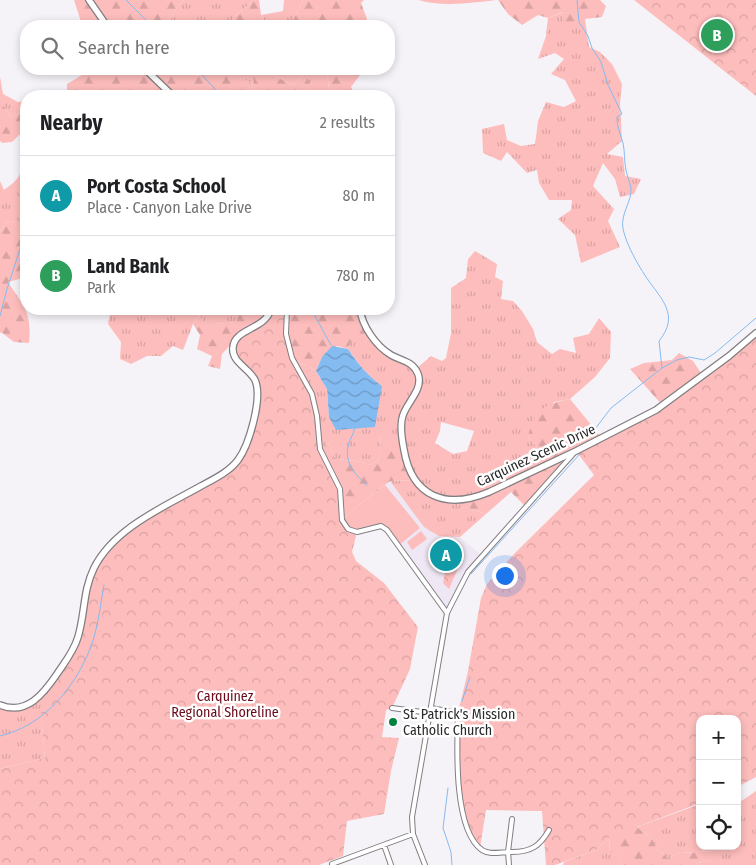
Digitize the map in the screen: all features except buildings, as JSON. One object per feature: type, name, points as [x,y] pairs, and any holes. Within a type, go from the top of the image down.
[{"type":"street","points":[[89,0],[103,20]]},
{"type":"street","points":[[151,75],[168,90]]},
{"type":"street","points":[[0,704],[16,708],[30,704],[42,695],[62,667],[73,650],[78,635],[90,577],[106,549],[130,528],[227,470],[242,454],[254,419],[258,392],[254,378],[235,358],[232,348],[237,338],[263,322],[268,315]]},
{"type":"street","points":[[287,315],[286,334],[292,358],[312,394],[317,416],[320,450],[340,489],[342,520],[348,529],[357,532],[381,526],[387,530],[447,613]]},
{"type":"street","name":"Carquinez Scenic Drive","points":[[361,315],[376,342],[391,355],[408,362],[418,374],[418,388],[404,412],[401,430],[403,446],[408,467],[414,480],[436,497],[447,500],[474,498],[496,489],[638,420],[663,406],[756,333]]},
{"type":"street","points":[[425,865],[412,834],[412,817],[447,613],[468,572],[576,451]]},
{"type":"street","points":[[392,708],[458,713],[458,778],[462,810],[470,836],[483,851],[491,853],[525,852],[543,842],[549,830]]},
{"type":"street","points":[[509,865],[508,852],[512,819]]},
{"type":"street","points":[[332,864],[412,834]]},
{"type":"street","points":[[384,845],[392,865]]},
{"type":"shaded area","points":[[390,481],[439,536],[460,537],[482,556],[468,572],[447,613],[387,530],[356,507]]},
{"type":"green space","points":[[74,0],[184,0],[174,11],[170,20],[80,20]]},
{"type":"green space","points":[[184,0],[255,0],[232,20],[170,20],[174,11]]},
{"type":"green space","points":[[255,0],[259,0],[261,15],[264,20],[232,20]]},
{"type":"green space","points":[[284,0],[303,0],[293,20],[264,20],[261,15],[283,11]]},
{"type":"green space","points":[[303,0],[364,0],[361,3],[367,19],[367,20],[293,20]]},
{"type":"green space","points":[[418,0],[496,0],[447,4]]},
{"type":"green space","points":[[498,0],[600,0],[606,6],[602,17],[585,19],[574,27],[564,24],[563,12],[548,18],[538,15],[522,25],[508,14]]},
{"type":"green space","points":[[634,0],[756,0],[756,96]]},
{"type":"green space","points":[[564,12],[585,19],[589,47],[600,52],[612,64],[622,84],[620,103],[622,141],[607,154],[623,157],[625,176],[641,179],[634,194],[620,197],[615,179],[603,163],[593,186],[614,209],[608,221],[620,247],[581,263],[575,235],[558,219],[571,210],[572,200],[549,200],[539,183],[537,170],[527,173],[507,152],[501,161],[483,153],[482,129],[504,124],[507,140],[521,146],[535,144],[538,121],[546,102],[564,107],[576,101],[565,80],[551,74],[564,59],[555,53],[538,59],[546,36],[548,18]]},
{"type":"green space","points":[[82,75],[236,75],[251,83],[254,90],[67,90],[67,84]]},
{"type":"green space","points":[[235,75],[252,75],[255,90],[251,83]]},
{"type":"green space","points":[[252,75],[275,75],[292,85],[304,75],[307,75],[311,90],[255,90]]},
{"type":"green space","points":[[275,75],[304,75],[292,85]]},
{"type":"green space","points":[[307,75],[328,75],[329,90],[311,90]]},
{"type":"green space","points":[[328,75],[360,75],[351,87],[353,90],[329,90]]},
{"type":"green space","points":[[0,77],[3,94],[20,102],[20,114],[11,117],[3,105],[0,105]]},
{"type":"green space","points":[[0,105],[3,105],[11,117],[20,114],[20,134],[12,142],[2,143],[0,141]]},
{"type":"green space","points":[[20,173],[20,220],[6,223],[0,231],[0,181],[4,190]]},
{"type":"green space","points":[[20,220],[20,279],[8,282],[20,301],[20,315],[27,315],[30,333],[29,343],[14,342],[1,332],[0,334],[0,231],[6,223]]},
{"type":"green space","points":[[475,251],[497,264],[495,277],[503,281],[501,299],[513,301],[522,311],[533,329],[537,342],[552,354],[560,349],[576,353],[573,338],[589,334],[599,318],[611,332],[610,358],[595,377],[570,399],[554,402],[528,437],[537,447],[542,467],[465,507],[486,514],[460,537],[439,536],[424,527],[390,481],[414,480],[388,443],[380,435],[381,450],[378,461],[369,465],[333,457],[329,443],[320,449],[292,358],[316,371],[327,389],[329,417],[382,386],[359,365],[348,349],[351,342],[365,342],[372,336],[376,342],[416,369],[431,356],[442,361],[446,358],[451,333],[451,288],[466,278],[468,259]],"holes":[[[441,422],[474,431],[467,451],[453,454],[435,443],[440,431]]]},
{"type":"green space","points":[[110,315],[199,315],[193,324],[183,350],[173,346],[161,356],[147,356],[131,364],[120,359],[121,342],[108,324]]},
{"type":"green space","points":[[199,315],[238,315],[236,322],[216,324],[209,330]]},
{"type":"green space","points":[[199,315],[209,329],[216,324],[236,322],[238,315],[268,315],[237,338],[222,354],[220,369],[208,366],[212,356],[197,349],[200,335],[193,324]]},
{"type":"green space","name":"Carquinez Regional Shoreline","points":[[266,315],[287,315],[286,334],[292,358],[312,394],[320,449],[340,489],[342,520],[357,532],[352,552],[356,561],[384,583],[418,627],[410,669],[392,708],[386,710],[382,737],[399,738],[384,814],[347,821],[343,856],[319,865],[0,865],[0,769],[45,758],[41,695],[73,650],[94,567],[121,534],[221,475],[238,459],[253,419],[257,387],[238,362],[234,343],[259,325]]},
{"type":"green space","points":[[287,315],[363,315],[372,336],[365,342],[351,342],[348,349],[337,346],[322,357],[316,371],[292,358],[286,334]]},
{"type":"green space","points":[[756,333],[756,777],[741,785],[741,715],[696,715],[696,805],[610,837],[596,850],[555,865],[546,865],[542,811],[486,810],[480,848],[470,836],[462,810],[458,778],[458,713],[468,671],[481,598],[487,584],[515,553],[594,475],[576,451],[638,420]]},
{"type":"green space","points":[[679,353],[693,361],[703,376],[663,406],[630,369],[644,363],[672,360]]},
{"type":"green space","points":[[570,399],[602,438],[576,451],[526,507],[511,492],[486,514],[465,507],[463,500],[542,467],[537,447],[528,437],[533,420],[547,406]]},
{"type":"green space","points":[[386,433],[388,443],[404,453],[414,480],[390,481],[342,520],[320,449],[329,443],[333,457],[369,465],[378,461],[381,450],[380,434]]},
{"type":"green space","points":[[385,485],[420,528],[398,546],[387,530],[381,526],[357,532],[348,529],[342,520]]},
{"type":"green space","points":[[421,531],[427,539],[412,550],[407,542]]},
{"type":"green space","points":[[452,565],[459,566],[449,589],[443,583],[446,567],[451,567]]},
{"type":"green space","points":[[41,695],[45,758],[0,769],[0,705],[16,708]]},
{"type":"green space","points":[[756,791],[756,865],[696,865],[697,863],[712,860],[714,851],[680,853],[668,858],[658,850],[652,839],[637,827],[696,805],[696,850],[741,850],[741,801]]},
{"type":"green space","points":[[635,819],[637,827],[652,839],[658,850],[668,858],[680,853],[715,851],[713,860],[697,863],[696,865],[623,865],[618,862],[620,859],[618,854],[609,851],[610,837]]},
{"type":"green space","points":[[610,837],[609,850],[618,853],[619,862],[623,865],[563,865],[564,862],[596,850]]},
{"type":"water","points":[[332,346],[348,349],[363,369],[382,386],[375,427],[336,430],[329,417],[327,389],[316,371],[322,357]]},
{"type":"waterway","points":[[126,0],[146,20]]},
{"type":"waterway","points":[[577,0],[579,22],[601,62],[608,85],[622,114],[617,117],[623,143],[625,167],[631,188],[630,198],[623,218],[623,229],[636,260],[663,301],[668,315],[665,332],[659,341],[662,368]]},
{"type":"waterway","points":[[202,75],[216,90]]},
{"type":"waterway","points":[[0,316],[20,249]]},
{"type":"waterway","points":[[314,315],[331,345]]},
{"type":"waterway","points":[[589,437],[611,408],[662,368],[677,360],[689,357],[704,360],[756,318]]},
{"type":"waterway","points":[[355,427],[349,443],[347,456],[354,472],[367,485]]},
{"type":"waterway","points":[[471,574],[579,455]]},
{"type":"waterway","points":[[0,736],[16,731],[43,715],[55,704],[75,678],[93,641],[104,585]]},
{"type":"waterway","points":[[462,701],[470,677]]},
{"type":"waterway","points":[[448,788],[443,828],[451,852],[452,865]]},
{"type":"place","name":"Land Bank","points":[[717,35]]},
{"type":"place","name":"Port Costa School","points":[[446,555]]},
{"type":"place","name":"St. Patrick's Mission Catholic Church","points":[[393,722]]}]
